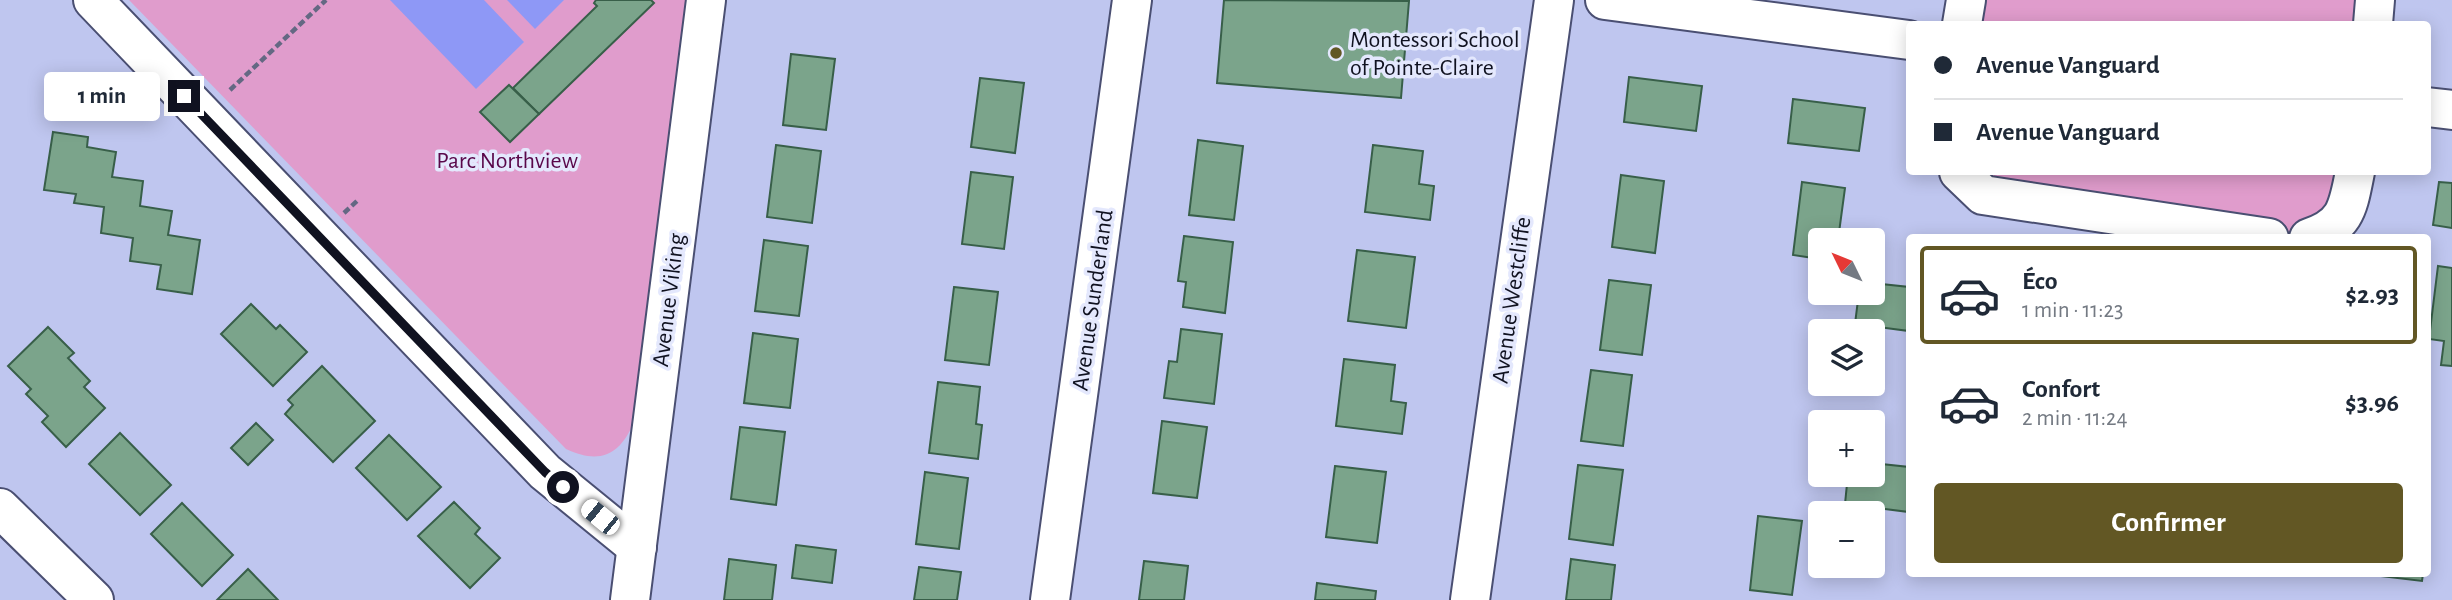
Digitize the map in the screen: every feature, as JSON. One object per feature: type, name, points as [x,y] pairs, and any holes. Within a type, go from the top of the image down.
[{"type":"street","points":[[93,0],[545,472],[637,547]]},
{"type":"street","name":"Avenue Viking","points":[[630,600],[706,0]]},
{"type":"street","name":"Avenue Sunderland","points":[[1050,600],[1132,0]]},
{"type":"street","name":"Avenue Westcliffe","points":[[1470,600],[1554,0]]},
{"type":"street","points":[[1605,0],[1906,40]]},
{"type":"street","points":[[1962,21],[1966,0]]},
{"type":"street","points":[[2373,21],[2375,0]]},
{"type":"street","points":[[2431,107],[2452,110]]},
{"type":"street","points":[[1962,175],[1983,195],[2242,234]]},
{"type":"street","points":[[2323,234],[2347,212],[2354,175]]},
{"type":"street","points":[[0,508],[94,600]]},
{"type":"path","points":[[202,116],[326,0]]},
{"type":"green space","name":"Parc Northview","points":[[129,0],[690,0],[634,422],[622,442],[608,454],[599,456],[578,454],[566,449]]},
{"type":"green space","points":[[1966,0],[2375,0],[2373,21],[1962,21]]},
{"type":"green space","points":[[1973,175],[2353,175],[2312,234],[2250,234]]},
{"type":"water","points":[[390,0],[484,0],[524,42],[476,89]]},
{"type":"water","points":[[507,0],[564,0],[535,29]]},
{"type":"building","points":[[596,0],[651,0],[654,3],[539,114],[513,88],[597,6],[594,3]]},
{"type":"building","points":[[1224,0],[1409,1],[1401,98],[1217,83]]},
{"type":"building","points":[[791,54],[835,59],[826,130],[783,125]]},
{"type":"building","points":[[1629,77],[1702,86],[1696,131],[1624,122]]},
{"type":"building","points":[[980,78],[1024,83],[1015,153],[971,147]]},
{"type":"building","points":[[509,85],[539,114],[510,142],[480,112]]},
{"type":"building","points":[[1793,99],[1865,108],[1859,151],[1788,143]]},
{"type":"building","points":[[53,132],[88,137],[87,147],[116,152],[112,177],[143,181],[140,206],[172,211],[168,235],[200,240],[192,294],[157,289],[161,265],[130,261],[133,238],[101,233],[104,207],[74,203],[76,194],[44,190]]},
{"type":"building","points":[[1198,140],[1243,146],[1234,220],[1189,215]]},
{"type":"building","points":[[776,145],[821,151],[812,223],[767,217]]},
{"type":"building","points":[[1373,145],[1423,151],[1419,184],[1434,186],[1430,220],[1365,212]]},
{"type":"building","points":[[971,172],[1013,177],[1004,249],[962,244]]},
{"type":"building","points":[[1621,175],[1664,181],[1655,253],[1612,247]]},
{"type":"building","points":[[1802,182],[1845,188],[1840,228],[1808,228],[1808,257],[1793,255]]},
{"type":"building","points":[[2439,182],[2452,183],[2452,228],[2433,225]]},
{"type":"building","points":[[1184,236],[1233,242],[1225,313],[1183,307],[1186,282],[1178,281]]},
{"type":"building","points":[[764,240],[808,246],[799,316],[755,311]]},
{"type":"building","points":[[1357,250],[1415,257],[1406,328],[1348,321]]},
{"type":"building","points":[[2438,266],[2452,268],[2452,366],[2441,365],[2444,341],[2431,339]]},
{"type":"building","points":[[1609,280],[1651,285],[1642,355],[1600,350]]},
{"type":"building","points":[[1885,284],[1906,287],[1906,331],[1885,328],[1885,319],[1856,319],[1857,305],[1885,305]]},
{"type":"building","points":[[954,287],[998,292],[989,365],[945,360]]},
{"type":"building","points":[[251,304],[276,329],[280,325],[307,352],[273,386],[221,334]]},
{"type":"building","points":[[48,327],[74,353],[68,358],[90,381],[84,387],[105,408],[66,447],[42,422],[48,416],[26,394],[31,389],[8,366]]},
{"type":"building","points":[[1181,329],[1222,334],[1214,404],[1164,398],[1169,361],[1177,362]]},
{"type":"building","points":[[753,333],[798,339],[790,408],[744,403]]},
{"type":"building","points":[[1344,359],[1395,365],[1391,401],[1406,403],[1402,434],[1336,426]]},
{"type":"building","points":[[322,366],[375,421],[333,462],[285,414],[293,405],[288,400]]},
{"type":"building","points":[[1591,370],[1632,375],[1623,446],[1581,441]]},
{"type":"building","points":[[938,382],[980,387],[976,424],[982,425],[978,459],[929,453]]},
{"type":"building","points":[[1162,421],[1207,427],[1197,498],[1153,493]]},
{"type":"building","points":[[256,423],[273,440],[248,465],[231,448]]},
{"type":"building","points":[[740,427],[785,432],[776,505],[731,499]]},
{"type":"building","points":[[120,433],[171,485],[140,515],[89,464]]},
{"type":"building","points":[[389,435],[441,487],[407,520],[356,468]]},
{"type":"building","points":[[1885,464],[1906,467],[1906,512],[1885,509],[1885,501],[1845,501],[1847,487],[1885,487]]},
{"type":"building","points":[[1578,465],[1623,470],[1613,545],[1569,539]]},
{"type":"building","points":[[1335,466],[1386,472],[1377,543],[1326,537]]},
{"type":"building","points":[[925,472],[968,478],[959,549],[916,544]]},
{"type":"building","points":[[454,502],[480,528],[475,534],[500,558],[470,588],[418,536]]},
{"type":"building","points":[[182,503],[233,555],[202,586],[151,534]]},
{"type":"building","points":[[1758,516],[1802,521],[1792,595],[1750,590]]},
{"type":"building","points":[[796,545],[836,550],[832,583],[792,578]]},
{"type":"building","points":[[729,559],[776,565],[772,600],[724,600]]},
{"type":"building","points":[[1571,559],[1615,565],[1611,600],[1566,600]]},
{"type":"building","points":[[1144,561],[1188,566],[1184,600],[1139,600]]},
{"type":"building","points":[[919,567],[961,572],[957,600],[914,600]]},
{"type":"building","points":[[248,569],[278,600],[217,600]]},
{"type":"building","points":[[2389,577],[2423,577],[2422,581]]},
{"type":"building","points":[[1317,583],[1376,591],[1375,600],[1315,600]]},
{"type":"place","name":"Montessori School of Pointe-Claire","points":[[1336,53]]},
{"type":"route","points":[[184,96],[545,472],[563,487]]}]
